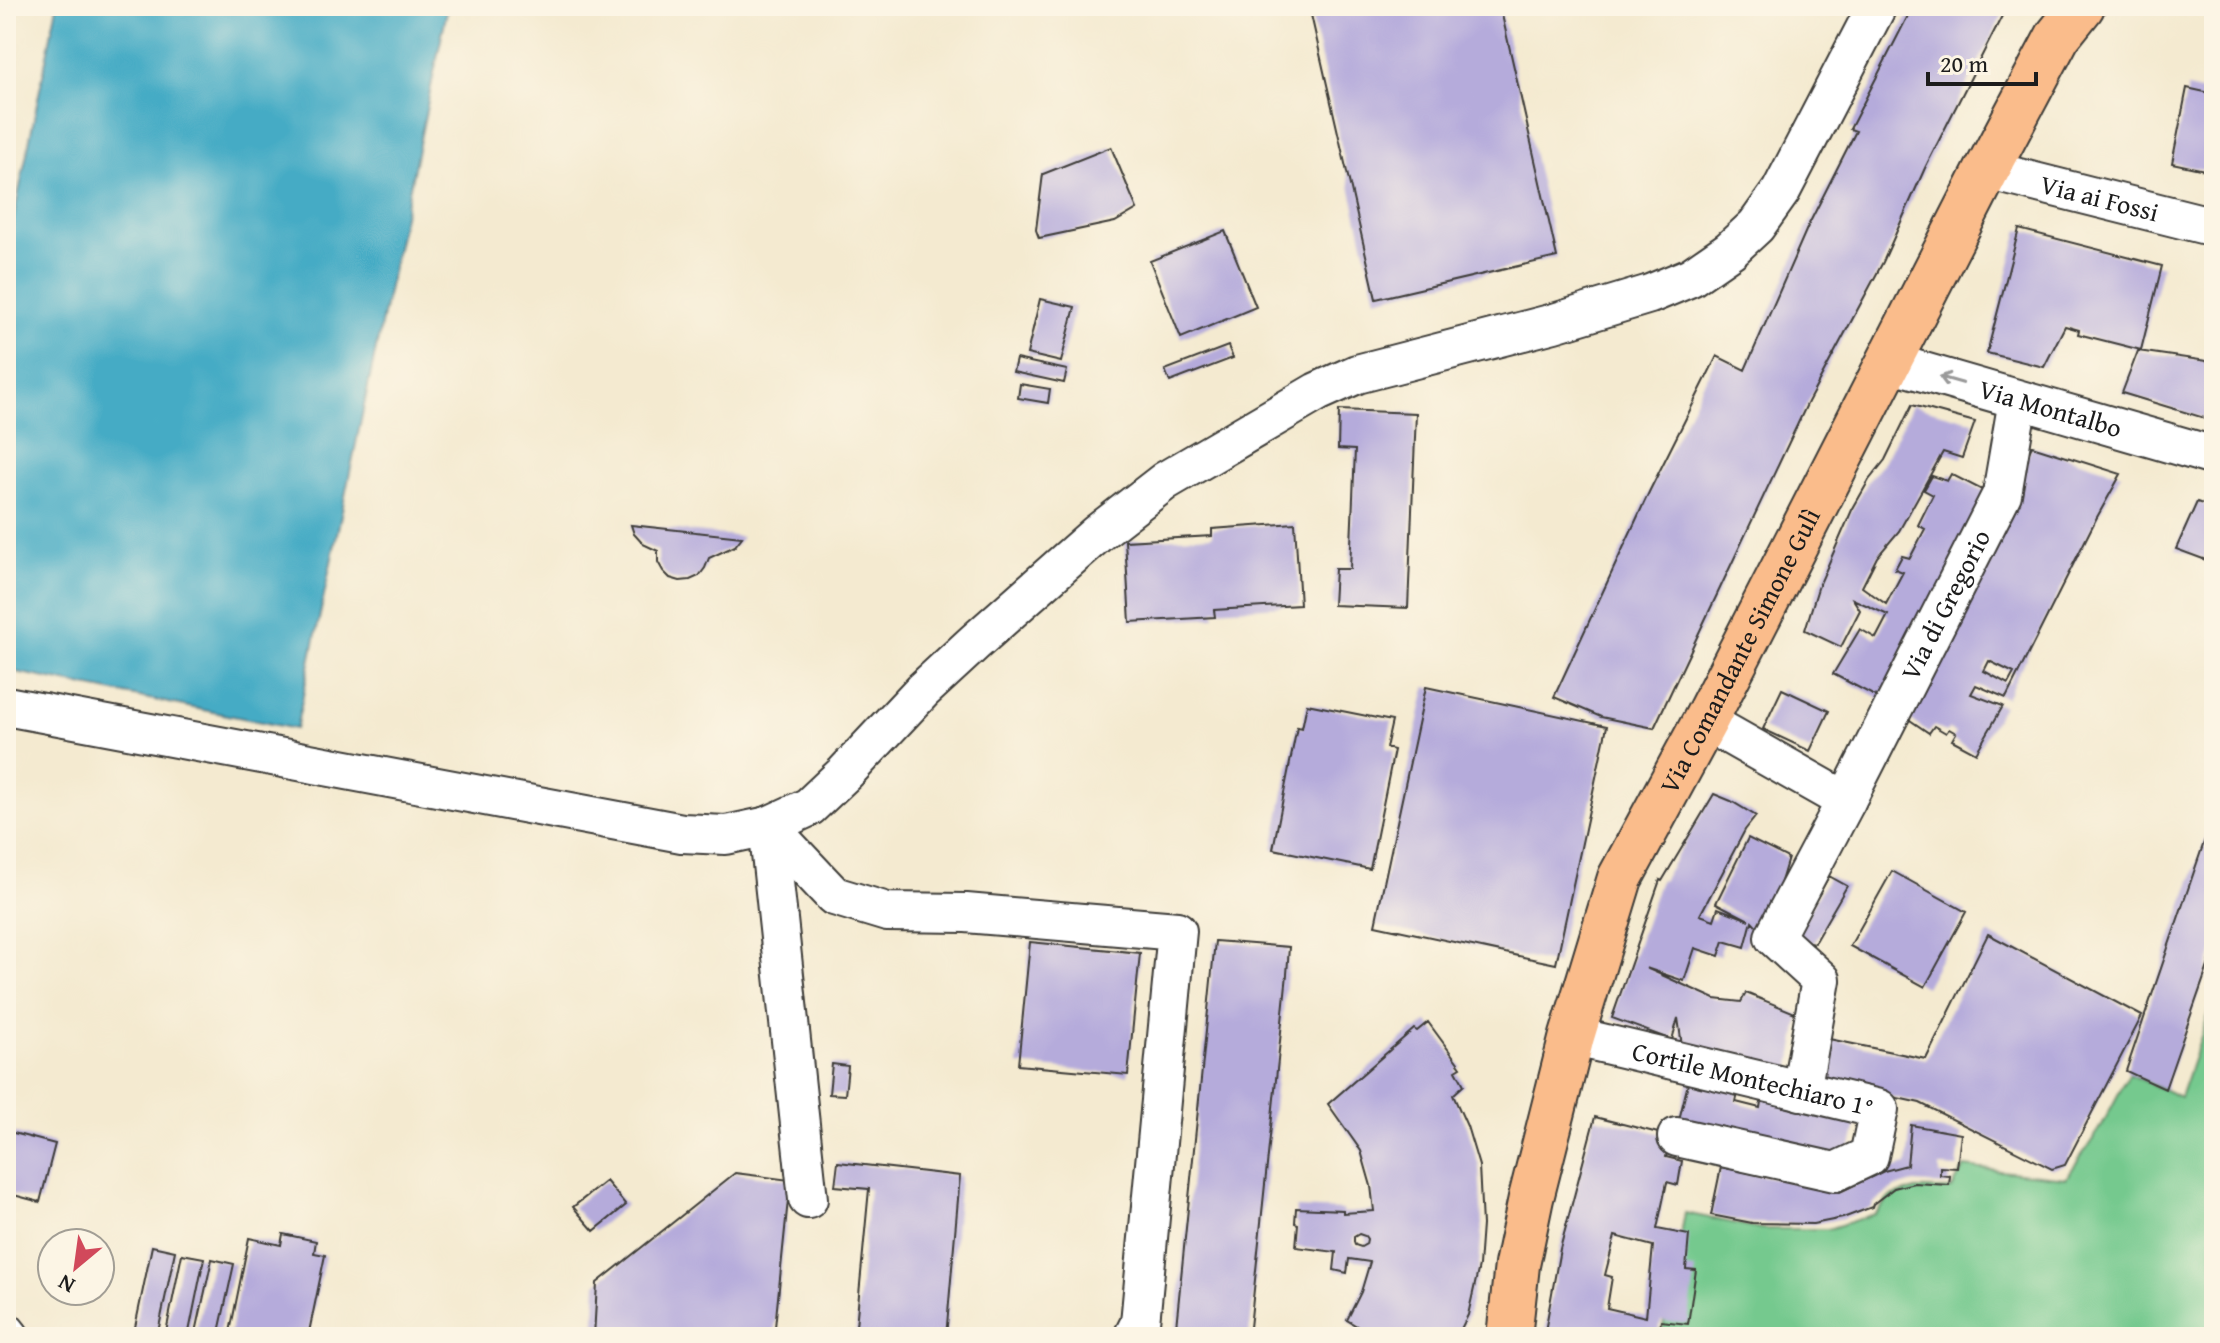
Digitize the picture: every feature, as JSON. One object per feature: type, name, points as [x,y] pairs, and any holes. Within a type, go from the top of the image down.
[{"type":"main road","name":"Via Comandante Simone Gulì","points":[[1509,1337],[1517,1265],[1531,1198],[1572,1036],[1620,878],[1705,721],[1987,170],[2058,36],[2082,6]]},
{"type":"street","points":[[6,706],[682,833],[726,835],[768,826],[809,807],[923,690],[1098,533],[1165,481],[1317,392],[1357,374],[1554,323],[1650,294],[1691,277],[1730,250],[1756,226],[1781,191],[1877,6]]},
{"type":"street","name":"Via ai Fossi","points":[[1987,170],[2214,227]]},
{"type":"street","name":"Via Montalbo","points":[[1889,362],[2214,456]]},
{"type":"street","name":"Via di Gregorio","points":[[1801,1091],[1821,980],[1774,937],[2002,494],[2018,400]]},
{"type":"street","points":[[1705,721],[1846,801]]},
{"type":"street","points":[[768,826],[808,1199]]},
{"type":"street","points":[[768,826],[834,896],[887,912],[966,913],[1177,931],[1140,1323],[1133,1337]]},
{"type":"street","name":"Cortile Montechiaro 1°","points":[[1572,1036],[1879,1109],[1869,1156],[1835,1172],[1677,1137]]},
{"type":"street","points":[[6,1332],[10,1337]]},
{"type":"green space","points":[[2214,999],[2214,1337],[1661,1337],[1685,1213],[1762,1229],[1828,1229],[1875,1214],[1890,1197],[1916,1189],[1952,1189],[1964,1167],[2066,1178],[2100,1129],[2129,1074],[2180,1097]]},
{"type":"water","points":[[57,6],[448,6],[296,729],[6,670],[6,255]]},
{"type":"building","points":[[1309,6],[1500,6],[1557,257],[1376,299]]},
{"type":"building","points":[[1913,6],[2007,6],[1925,168],[1883,262],[1808,402],[1654,728],[1601,717],[1554,697],[1650,490],[1717,356],[1745,370],[1808,226],[1856,131],[1850,129]]},
{"type":"building","points":[[2187,88],[2214,94],[2214,172],[2172,163]]},
{"type":"building","points":[[1111,147],[1137,209],[1115,222],[1039,238],[1036,230],[1043,174]]},
{"type":"building","points":[[2019,229],[2162,266],[2141,350],[2078,334],[2079,330],[2065,326],[2044,367],[1987,353]]},
{"type":"building","points":[[1225,231],[1256,307],[1181,338],[1150,261]]},
{"type":"building","points":[[1040,299],[1075,307],[1061,362],[1027,354]]},
{"type":"building","points":[[1228,346],[1233,358],[1170,382],[1165,370]]},
{"type":"building","points":[[2138,351],[2214,362],[2214,421],[2122,393]]},
{"type":"building","points":[[1016,359],[1067,370],[1064,383],[1013,372]]},
{"type":"building","points":[[1020,384],[1050,389],[1048,403],[1018,398]]},
{"type":"building","points":[[1912,405],[1975,422],[1962,458],[1943,452],[1899,531],[1877,557],[1862,587],[1886,604],[1903,572],[1895,569],[1902,556],[1910,558],[1925,529],[1918,525],[1933,495],[1924,490],[1932,476],[1947,481],[1951,474],[1990,494],[1888,703],[1833,674],[1860,629],[1876,638],[1888,615],[1853,599],[1860,610],[1841,647],[1805,630],[1818,588],[1852,510],[1885,460]]},
{"type":"building","points":[[1339,410],[1416,413],[1408,608],[1333,605],[1335,569],[1350,569],[1355,450],[1338,449]]},
{"type":"building","points":[[2032,446],[2121,474],[2006,698],[1976,685],[1971,694],[2003,706],[1976,753],[1952,740],[1956,733],[1949,729],[1946,733],[1934,726],[1929,733],[1904,716]],"holes":[[[1989,661],[2014,673],[2008,684],[1984,671]]]},
{"type":"building","points":[[2197,502],[2214,508],[2214,563],[2176,549]]},
{"type":"building","points":[[1295,523],[1300,605],[1214,610],[1215,617],[1130,622],[1125,541],[1212,536],[1212,529]]},
{"type":"building","points":[[631,525],[742,537],[735,546],[709,558],[699,576],[680,581],[670,578],[663,571],[658,562],[658,551],[643,544]]},
{"type":"building","points":[[1426,687],[1607,726],[1556,964],[1375,925]]},
{"type":"building","points":[[1782,689],[1829,711],[1810,751],[1763,729]]},
{"type":"building","points":[[1307,704],[1392,721],[1386,748],[1394,750],[1370,869],[1273,849],[1297,727],[1302,728]]},
{"type":"building","points":[[1714,794],[1756,816],[1745,830],[1700,915],[1714,920],[1718,908],[1749,920],[1716,903],[1748,838],[1788,858],[1765,935],[1752,921],[1745,947],[1724,941],[1719,956],[1695,948],[1684,981],[1646,968],[1715,999],[1741,1002],[1746,993],[1800,1015],[1790,1071],[1682,1046],[1678,1018],[1672,1040],[1612,1018],[1660,880]]},
{"type":"building","points":[[2214,813],[2214,949],[2165,1089],[2126,1071]]},
{"type":"building","points":[[1892,871],[1966,912],[1925,987],[1850,946]]},
{"type":"building","points":[[1829,876],[1847,886],[1814,943],[1794,939]]},
{"type":"building","points":[[1988,934],[2142,1016],[2065,1165],[2052,1169],[1920,1103],[1820,1081],[1829,1039],[1926,1059]]},
{"type":"building","points":[[1215,941],[1289,947],[1287,974],[1249,1337],[1175,1337]]},
{"type":"building","points":[[1030,942],[1140,953],[1128,1075],[1018,1065]]},
{"type":"building","points":[[1428,1022],[1461,1067],[1456,1070],[1464,1085],[1453,1095],[1467,1126],[1479,1166],[1482,1225],[1479,1266],[1468,1315],[1457,1337],[1375,1337],[1347,1320],[1361,1292],[1370,1262],[1349,1259],[1347,1273],[1334,1270],[1336,1252],[1296,1247],[1296,1208],[1343,1210],[1343,1213],[1374,1211],[1361,1151],[1328,1104],[1414,1029],[1417,1031]],"holes":[[[1359,1234],[1365,1236],[1366,1244],[1361,1247],[1355,1245],[1354,1237]]]},
{"type":"building","points":[[832,1064],[848,1066],[845,1095],[829,1094]]},
{"type":"building","points":[[1691,1071],[1740,1084],[1736,1102],[1760,1108],[1763,1090],[1859,1113],[1847,1162],[1678,1124]]},
{"type":"building","points":[[1595,1117],[1670,1136],[1666,1157],[1682,1161],[1678,1185],[1667,1182],[1657,1229],[1689,1235],[1686,1269],[1696,1270],[1688,1324],[1661,1321],[1658,1337],[1544,1337],[1560,1249]],"holes":[[[1615,1236],[1653,1246],[1646,1317],[1607,1308],[1612,1277],[1605,1275]]]},
{"type":"building","points":[[1911,1125],[1961,1134],[1957,1168],[1940,1167],[1940,1175],[1950,1176],[1949,1185],[1914,1183],[1894,1188],[1872,1207],[1843,1218],[1813,1224],[1752,1223],[1711,1215],[1721,1167],[1840,1192],[1884,1171],[1907,1165]]},
{"type":"building","points":[[6,1131],[55,1144],[40,1202],[6,1193]]},
{"type":"building","points":[[838,1162],[960,1176],[946,1337],[855,1337],[869,1189],[835,1186]]},
{"type":"building","points":[[735,1173],[790,1180],[774,1337],[594,1337],[597,1283]]},
{"type":"building","points":[[606,1181],[626,1205],[594,1231],[573,1207]]},
{"type":"building","points":[[283,1234],[316,1241],[314,1253],[325,1255],[308,1337],[229,1337],[249,1238],[281,1245]]},
{"type":"building","points":[[152,1246],[175,1251],[157,1337],[133,1337]]},
{"type":"building","points":[[182,1254],[204,1258],[188,1337],[165,1337]]},
{"type":"building","points":[[212,1259],[234,1264],[218,1337],[195,1337]]}]
